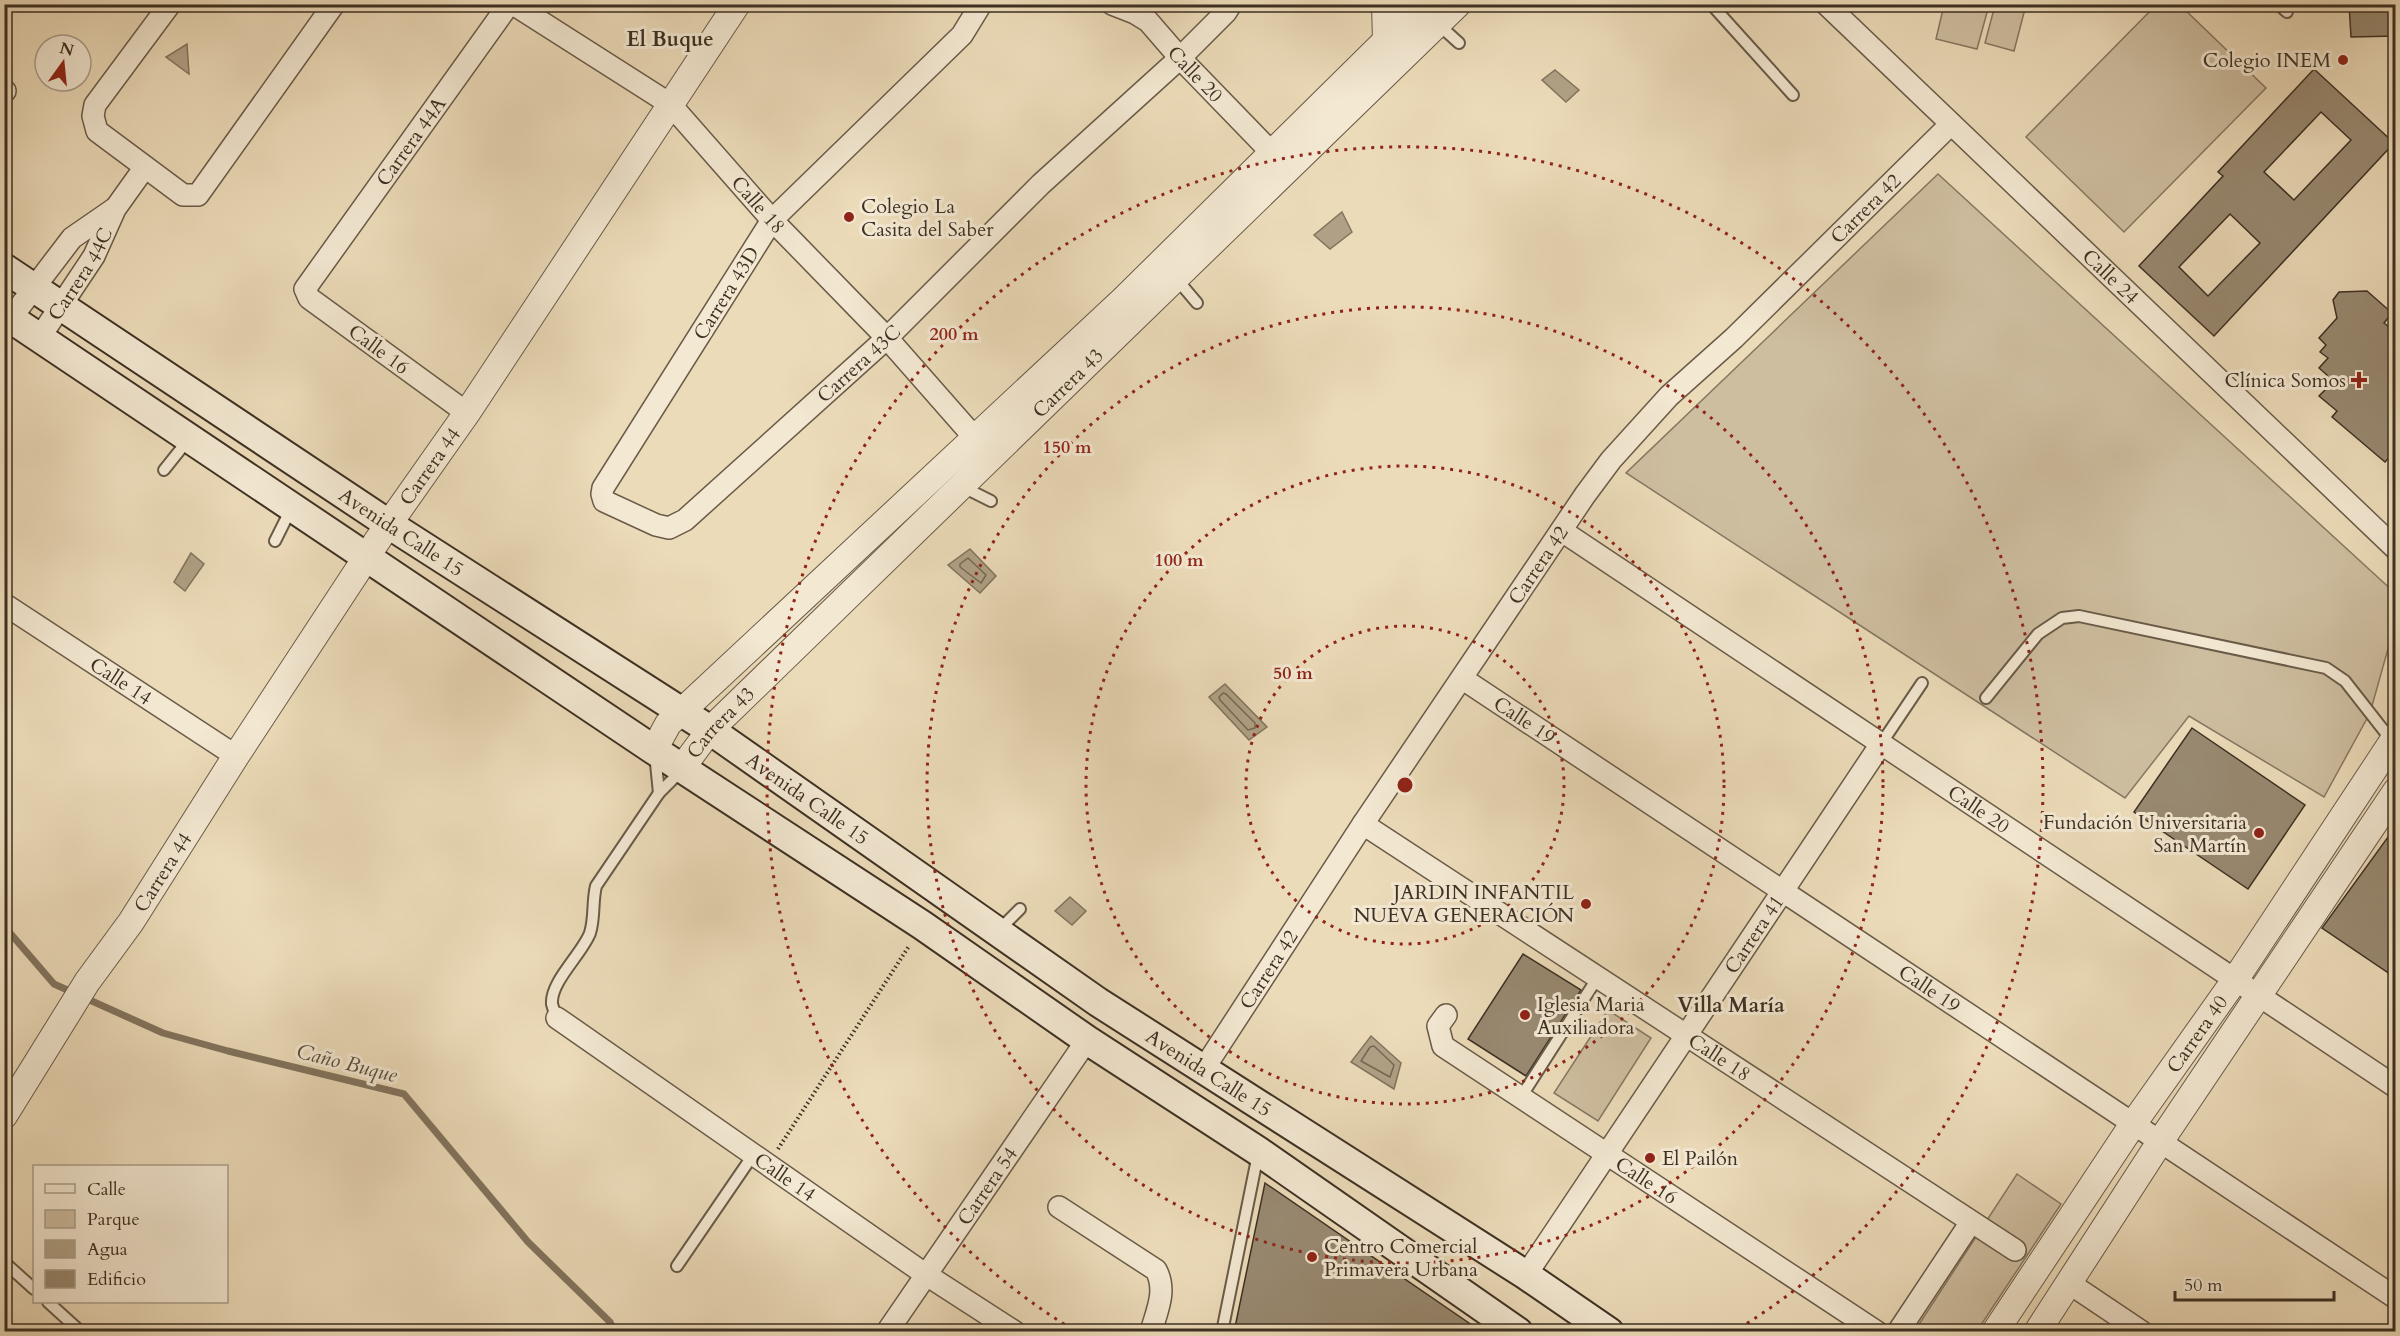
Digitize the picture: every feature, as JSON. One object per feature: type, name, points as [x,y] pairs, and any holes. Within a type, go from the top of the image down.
[{"type":"main road","name":"Avenida Calle 15","points":[[4,268],[390,525],[710,730],[1098,1002],[1526,1275],[1609,1332]]},
{"type":"main road","name":"Avenida Calle 15","points":[[8,316],[654,750],[922,925],[1087,1040],[1258,1151],[1518,1332]]},
{"type":"street","points":[[170,4],[95,105],[93,116],[97,131],[183,195],[198,195],[334,4]]},
{"type":"street","name":"Calle 18","points":[[511,4],[670,104],[772,220],[887,338],[974,437]]},
{"type":"street","name":"Carrera 44A","points":[[311,278],[511,4]]},
{"type":"street","name":"Carrera 44","points":[[4,1116],[87,982],[131,922],[236,756],[367,558],[467,413],[736,4]]},
{"type":"street","name":"Carrera 43D","points":[[656,525],[604,501],[603,488],[772,220],[962,35],[981,4]]},
{"type":"street","name":"Calle 20","points":[[1112,4],[1148,21],[1180,58],[1272,153]]},
{"type":"street","name":"Carrera 43C","points":[[656,525],[669,528],[685,520],[887,338],[1041,184],[1180,58],[1226,12],[1231,4]]},
{"type":"street","points":[[1385,4],[1386,42]]},
{"type":"street","name":"Carrera 43","points":[[654,750],[669,724],[681,712],[974,437],[1169,270],[1272,153],[1386,42],[1427,12],[1458,4]]},
{"type":"street","name":"Calle 24","points":[[1826,4],[2396,549]]},
{"type":"street","name":"Carrera 43","points":[[683,769],[710,730],[961,486],[1169,270],[1427,12]]},
{"type":"street","name":"Carrera 42","points":[[1203,1070],[1363,824],[1611,460],[1669,396],[1734,338],[1951,124]]},
{"type":"street","name":"Carrera 44C","points":[[40,337],[94,256],[115,209],[145,167]]},
{"type":"street","name":"Carrera 44C","points":[[8,316],[34,288],[72,238],[115,209]]},
{"type":"street","name":"Calle 16","points":[[311,278],[305,289],[309,298],[467,413]]},
{"type":"street","name":"Calle 20","points":[[1562,531],[2396,1087]]},
{"type":"street","name":"Calle 14","points":[[4,604],[236,756]]},
{"type":"street","name":"Calle 19","points":[[1463,679],[2396,1298]]},
{"type":"street","name":"Carrera 40","points":[[1995,1332],[2133,1124],[2235,980],[2394,738]]},
{"type":"street","name":"Carrera 41","points":[[1526,1275],[1605,1153],[1881,744]]},
{"type":"street","name":"Carrera 40","points":[[2037,1332],[2160,1142],[2396,791]]},
{"type":"street","name":"Calle 18","points":[[1363,824],[2015,1250]]},
{"type":"street","name":"Calle 16","points":[[1446,1015],[1438,1026],[1443,1046],[1877,1332]]},
{"type":"street","name":"Calle 14","points":[[556,1018],[925,1274],[1015,1332]]},
{"type":"street","name":"Carrera 54","points":[[887,1332],[1087,1040]]},
{"type":"street","points":[[1059,1208],[1156,1270],[1162,1280],[1163,1292],[1151,1332]]},
{"type":"street","points":[[1898,1332],[1971,1222]]},
{"type":"street","points":[[2069,1283],[2142,1332]]},
{"type":"lane","points":[[1711,4],[1793,95]]},
{"type":"lane","points":[[1427,12],[1459,43]]},
{"type":"lane","points":[[1169,270],[1197,303]]},
{"type":"lane","points":[[164,470],[189,438]]},
{"type":"lane","points":[[961,486],[991,501]]},
{"type":"lane","points":[[275,541],[292,507]]},
{"type":"lane","points":[[1986,698],[2038,634],[2062,618],[2079,616],[2326,668],[2345,681],[2394,738]]},
{"type":"lane","name":"Carrera 41","points":[[1881,744],[1922,683]]},
{"type":"lane","name":"Carrera 43","points":[[654,750],[659,793]]},
{"type":"lane","name":"Carrera 43","points":[[556,1018],[552,1003],[555,989],[589,935],[593,919],[592,901],[596,886],[659,793],[683,769]]},
{"type":"lane","points":[[997,932],[1020,909]]},
{"type":"lane","points":[[1521,1097],[1598,977]]},
{"type":"lane","points":[[1222,1332],[1258,1151]]},
{"type":"lane","points":[[677,1266],[760,1160]]},
{"type":"lane","points":[[4,1262],[33,1288]]},
{"type":"lane","points":[[49,1303],[81,1332]]},
{"type":"path","points":[[760,1160],[922,925]]},
{"type":"green space","points":[[1944,5],[1989,5],[1977,49],[1936,39]]},
{"type":"green space","points":[[1995,5],[2026,5],[2014,51],[1985,43]]},
{"type":"green space","points":[[2156,5],[2180,5],[2266,88],[2124,232],[2026,137]]},
{"type":"green space","points":[[1938,174],[2395,593],[2395,624],[2370,713],[2324,797],[2189,716],[2125,798],[1626,473]]},
{"type":"green space","points":[[1608,1010],[1651,1038],[1598,1121],[1554,1093]]},
{"type":"green space","points":[[2017,1174],[2061,1204],[1977,1331],[1914,1332]]},
{"type":"water","points":[[187,44],[189,74],[166,57]]},
{"type":"water","points":[[1555,70],[1579,90],[1566,102],[1542,80]]},
{"type":"water","points":[[1342,212],[1352,232],[1330,249],[1314,235]]},
{"type":"water","points":[[970,549],[996,576],[980,593],[948,565]]},
{"type":"water","points":[[191,553],[204,564],[185,591],[174,582]]},
{"type":"water","points":[[1225,684],[1267,727],[1249,740],[1209,697]]},
{"type":"water","points":[[1070,897],[1086,911],[1072,925],[1055,911]]},
{"type":"water","points":[[1371,1036],[1401,1063],[1394,1089],[1351,1062]]},
{"type":"building","points":[[2349,4],[2396,4],[2396,36],[2351,37]]},
{"type":"building","points":[[2314,69],[2394,143],[2214,336],[2139,266],[2223,176],[2218,172]],"holes":[[[2321,112],[2351,140],[2294,200],[2264,172]],[[2230,214],[2260,243],[2208,296],[2179,267]]]},
{"type":"building","name":"Clínica Somos","points":[[2367,291],[2392,313],[2384,323],[2396,333],[2396,450],[2385,462],[2332,417],[2337,411],[2319,396],[2325,390],[2319,384],[2327,375],[2319,368],[2328,358],[2320,352],[2326,345],[2319,338],[2337,318],[2333,300],[2339,292]]},
{"type":"building","name":"Fundación Universitaria San Martín","points":[[2192,728],[2305,805],[2248,889],[2134,812]]},
{"type":"building","points":[[2396,826],[2396,978],[2322,928]]},
{"type":"building","name":"Iglesia Maria Auxiliadora","points":[[1523,954],[1581,990],[1526,1076],[1468,1039]]},
{"type":"building","name":"Centro Comercial Primavera Urbana","points":[[1265,1183],[1482,1332],[1234,1332]]},
{"type":"waterway","name":"Caño Buque","points":[[4,926],[54,984],[163,1033],[404,1094],[528,1242],[610,1322],[615,1332]]},
{"type":"place","name":"Colegio INEM","points":[[2343,60]]},
{"type":"place","name":"Colegio La Casita del Saber","points":[[849,217]]},
{"type":"place","name":"Clínica Somos","points":[[2359,380]]},
{"type":"place","name":"Fundación Universitaria San Martín","points":[[2259,833]]},
{"type":"place","name":"JARDIN INFANTIL NUEVA GENERACIÓN","points":[[1586,904]]},
{"type":"place","name":"Iglesia Maria Auxiliadora","points":[[1525,1015]]},
{"type":"place","name":"El Pailón","points":[[1650,1158]]},
{"type":"place","name":"Centro Comercial Primavera Urbana","points":[[1312,1257]]},
{"type":"district","name":"El Buque","points":[[670,39]]},
{"type":"district","name":"Villa María","points":[[1731,1005]]}]
